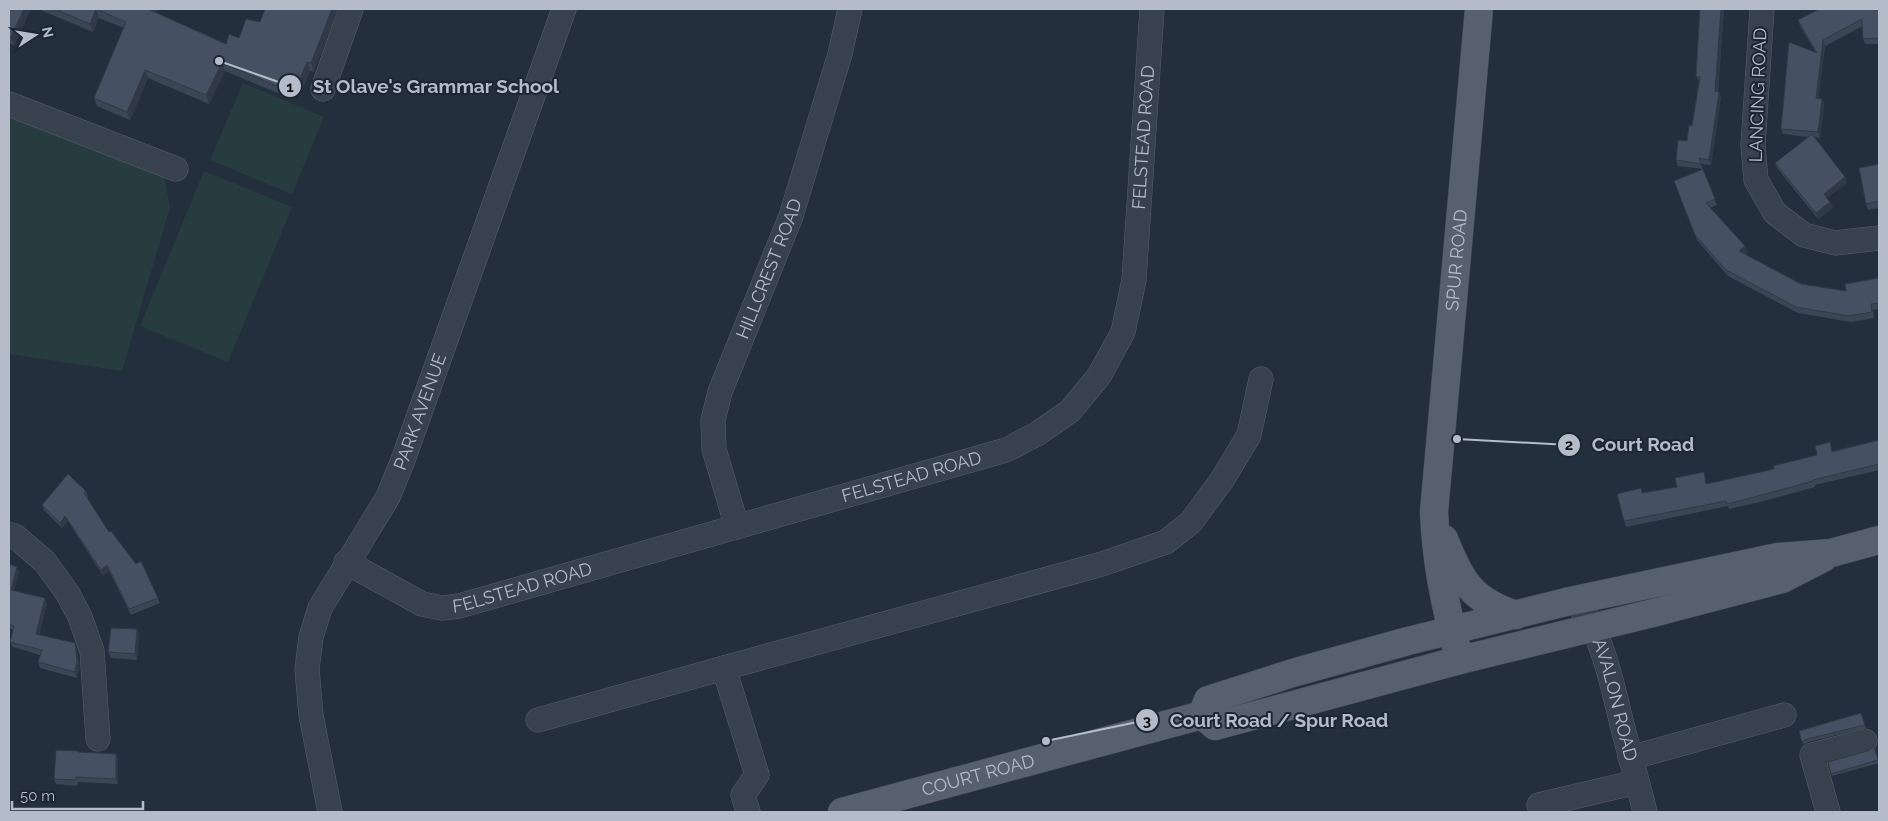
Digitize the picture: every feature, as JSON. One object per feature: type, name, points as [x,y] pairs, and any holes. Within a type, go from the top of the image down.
[{"type":"main road","name":"SPUR ROAD","points":[[1460,660],[1442,592],[1436,552],[1434,512],[1479,9]]},
{"type":"main road","points":[[1434,512],[1456,570],[1466,586],[1498,609],[1516,615]]},
{"type":"main road","points":[[1831,553],[1782,579],[1460,660],[1215,726],[1202,715],[1208,700],[1296,672],[1452,630],[1566,602],[1778,557],[1831,553],[1879,540]]},
{"type":"main road","name":"COURT ROAD","points":[[842,812],[1202,715]]},
{"type":"street","points":[[323,89],[351,9]]},
{"type":"street","name":"PARK AVENUE","points":[[330,812],[311,715],[307,669],[311,636],[320,608],[346,562],[388,497],[403,460],[564,9]]},
{"type":"street","name":"HILLCREST ROAD","points":[[737,527],[714,449],[713,420],[720,392],[790,216],[840,54],[850,9]]},
{"type":"street","name":"FELSTEAD ROAD","points":[[346,562],[422,604],[442,608],[480,601],[1006,450],[1037,434],[1070,412],[1099,376],[1123,332],[1134,280],[1152,9]]},
{"type":"street","name":"LANCING ROAD","points":[[1762,9],[1752,145],[1756,180],[1775,213],[1804,235],[1835,243],[1879,238]]},
{"type":"street","points":[[9,104],[176,169]]},
{"type":"street","points":[[538,720],[1102,564],[1166,542],[1191,522],[1222,480],[1249,435],[1261,379]]},
{"type":"street","points":[[9,534],[15,536],[45,562],[68,594],[80,617],[92,651],[98,739]]},
{"type":"street","name":"AVALON ROAD","points":[[1566,602],[1577,603],[1585,612],[1593,628],[1608,672],[1646,812]]},
{"type":"street","points":[[724,668],[757,774],[743,795],[748,812]]},
{"type":"street","points":[[1630,758],[1784,715]]},
{"type":"street","points":[[1828,812],[1812,755],[1865,741]]},
{"type":"street","points":[[1539,805],[1637,782]]},
{"type":"green space","points":[[243,83],[324,117],[292,194],[210,160]]},
{"type":"green space","points":[[9,112],[163,171],[170,207],[122,371],[9,354]]},
{"type":"green space","points":[[204,171],[292,207],[228,362],[140,326]]},
{"type":"building","points":[[9,9],[24,9],[11,37],[9,36]]},
{"type":"building","points":[[55,9],[96,9],[90,24]]},
{"type":"building","points":[[96,9],[151,9],[226,44],[229,34],[239,38],[246,19],[260,22],[265,9],[332,9],[311,63],[307,62],[297,87],[279,80],[277,86],[222,63],[206,95],[145,70],[127,112],[94,98],[126,22]]},
{"type":"building","points":[[1700,9],[1721,9],[1715,91],[1719,92],[1709,160],[1699,158],[1701,164],[1676,160],[1678,140],[1687,141],[1689,125],[1692,126],[1700,77],[1696,76]]},
{"type":"building","points":[[1819,9],[1879,9],[1879,38],[1863,39],[1862,19],[1823,40],[1816,98],[1822,99],[1818,132],[1781,129],[1789,42],[1817,53],[1798,20]]},
{"type":"building","points":[[1812,134],[1845,177],[1824,194],[1830,202],[1816,213],[1775,163]]},
{"type":"building","points":[[1879,164],[1879,201],[1866,204],[1859,168]]},
{"type":"building","points":[[1703,169],[1715,199],[1706,203],[1745,246],[1739,251],[1801,284],[1846,291],[1845,284],[1879,278],[1879,303],[1871,304],[1872,312],[1849,316],[1796,307],[1726,270],[1695,235],[1674,181]]},
{"type":"building","points":[[1879,440],[1879,464],[1727,504],[1726,501],[1624,521],[1617,494],[1641,488],[1642,493],[1677,487],[1675,478],[1704,472],[1706,484],[1774,469],[1773,466],[1817,455],[1815,446],[1830,442],[1832,452]]},
{"type":"building","points":[[68,474],[86,491],[84,493],[109,532],[111,531],[136,564],[141,561],[158,598],[129,609],[107,565],[101,570],[65,516],[60,523],[42,505]]},
{"type":"building","points":[[9,564],[17,567],[11,590],[45,598],[36,634],[75,643],[77,661],[75,672],[38,662],[42,650],[10,642],[14,626],[9,624]]},
{"type":"building","points":[[111,628],[137,629],[135,654],[108,652]]},
{"type":"building","points":[[1861,713],[1865,725],[1807,739],[1802,742],[1799,731]]},
{"type":"building","points":[[1874,747],[1878,760],[1831,774],[1828,762],[1867,751]]},
{"type":"building","points":[[56,750],[116,754],[116,779],[76,777],[75,780],[54,779]]},
{"type":"place","name":"St Olave's Grammar School","points":[[219,61]]},
{"type":"place","name":"Court Road","points":[[1457,439]]},
{"type":"place","name":"Court Road / Spur Road","points":[[1046,741]]}]
